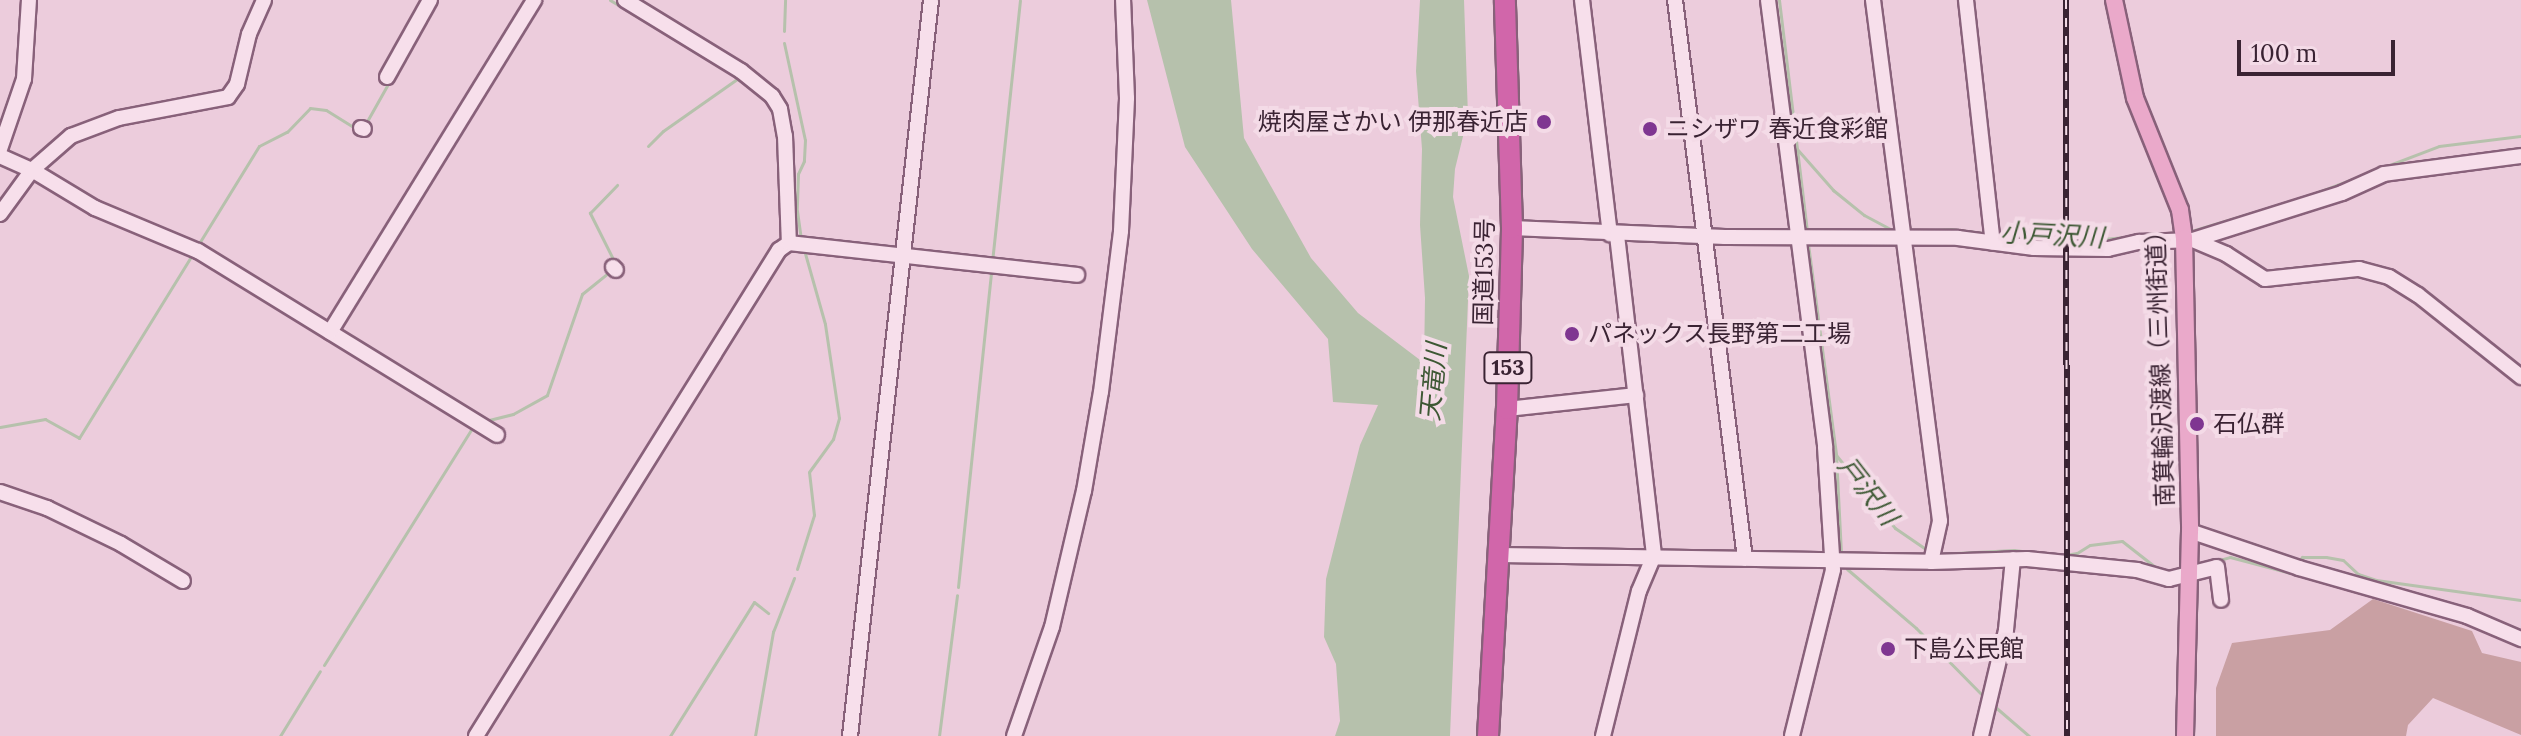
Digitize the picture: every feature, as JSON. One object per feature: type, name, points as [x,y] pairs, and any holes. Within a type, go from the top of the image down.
[{"type":"highway","name":"国道153号","points":[[1488,736],[1507,409],[1512,228],[1505,0]]},
{"type":"main road","name":"南箕輪沢渡線（三州街道）","points":[[2114,0],[2135,98],[2180,210],[2186,237],[2190,531],[2185,736]]},
{"type":"street","points":[[0,149],[24,79],[29,0]]},
{"type":"street","points":[[0,214],[32,170],[56,147],[93,125],[228,97],[237,84],[249,34],[264,0]]},
{"type":"street","points":[[387,77],[430,0]]},
{"type":"street","points":[[330,332],[534,0]]},
{"type":"street","points":[[625,0],[741,71],[772,96],[780,109],[785,136],[797,244]]},
{"type":"street","points":[[850,736],[931,0]]},
{"type":"street","points":[[1014,736],[1052,627],[1084,491],[1103,379],[1121,231],[1127,98],[1123,0]]},
{"type":"street","points":[[1582,0],[1636,395],[1654,555],[1639,591],[1603,736]]},
{"type":"street","points":[[1675,0],[1745,559]]},
{"type":"street","points":[[1768,0],[1825,447],[1833,560],[1792,736]]},
{"type":"street","points":[[1873,0],[1940,521],[1932,556]]},
{"type":"street","points":[[1966,0],[1993,238]]},
{"type":"street","points":[[0,156],[32,170],[95,208],[196,250],[497,435]]},
{"type":"street","points":[[1512,228],[1704,237],[1904,232],[1993,238],[2067,250],[2186,237],[2342,193],[2384,174],[2521,156]]},
{"type":"street","points":[[2186,237],[2226,254],[2265,279],[2359,269],[2389,277],[2418,295],[2521,377]]},
{"type":"street","points":[[476,736],[771,263],[797,244],[1077,275]]},
{"type":"street","points":[[1507,409],[1636,395]]},
{"type":"street","points":[[0,492],[47,508],[121,544],[183,581]]},
{"type":"street","points":[[2190,531],[2295,567],[2417,600],[2521,639]]},
{"type":"street","points":[[1500,555],[1833,560],[1932,556],[2013,559],[2137,570],[2161,579],[2188,576],[2217,567],[2221,600]]},
{"type":"street","points":[[1981,736],[2006,630],[2013,559]]},
{"type":"shaded area","points":[[2373,599],[2472,631],[2482,653],[2521,662],[2521,735],[2433,698],[2408,725],[2406,736],[2216,736],[2216,688],[2232,643],[2330,630]]},
{"type":"water","name":"天竜川","points":[[1147,0],[1231,0],[1244,138],[1311,258],[1358,313],[1424,363],[1425,298],[1420,225],[1422,149],[1416,71],[1420,0],[1464,0],[1468,116],[1455,169],[1453,197],[1469,276],[1450,736],[1335,736],[1340,721],[1336,664],[1324,637],[1326,579],[1360,445],[1378,405],[1333,402],[1328,339],[1252,249],[1185,147]]},
{"type":"waterway","points":[[610,0],[730,73]]},
{"type":"waterway","points":[[784,31],[785,0]]},
{"type":"waterway","points":[[992,262],[1020,0]]},
{"type":"waterway","name":"小戸沢川","points":[[1779,0],[1807,232]]},
{"type":"waterway","points":[[784,43],[805,140],[804,161],[798,174],[797,211],[801,238]]},
{"type":"waterway","points":[[736,78],[753,89]]},
{"type":"waterway","points":[[648,146],[663,131],[737,79]]},
{"type":"waterway","points":[[366,123],[388,84]]},
{"type":"waterway","points":[[198,245],[259,146],[287,132],[310,108],[326,110],[356,129]]},
{"type":"waterway","name":"小戸沢川","points":[[2188,232],[2308,196],[2439,146],[2521,136]]},
{"type":"waterway","name":"小戸沢川","points":[[1797,149],[1833,190],[1864,215],[1894,231]]},
{"type":"waterway","points":[[614,261],[590,213],[617,185]]},
{"type":"waterway","name":"小戸沢川","points":[[1921,231],[1951,229],[1985,233]]},
{"type":"waterway","name":"小戸沢川","points":[[2144,235],[2176,233]]},
{"type":"waterway","name":"小戸沢川","points":[[1997,235],[2080,241],[2137,236]]},
{"type":"waterway","name":"戸沢川","points":[[1808,244],[1836,455],[1841,554]]},
{"type":"waterway","points":[[797,569],[814,515],[809,472],[833,439],[839,418],[825,324],[804,250]]},
{"type":"waterway","points":[[0,427],[45,419],[79,438],[192,255]]},
{"type":"waterway","points":[[485,421],[513,414],[547,395],[582,294],[612,270]]},
{"type":"waterway","points":[[958,587],[991,271]]},
{"type":"waterway","points":[[324,665],[473,427]]},
{"type":"waterway","name":"戸沢川","points":[[1836,455],[1895,528],[1930,552]]},
{"type":"waterway","name":"戸沢川","points":[[2060,556],[2077,553],[2090,545],[2122,541],[2159,570]]},
{"type":"waterway","name":"戸沢川","points":[[1937,554],[2014,550],[2045,554]]},
{"type":"waterway","name":"戸沢川","points":[[2216,561],[2230,557],[2290,573],[2292,570]]},
{"type":"waterway","name":"戸沢川","points":[[2297,564],[2302,557],[2326,557],[2343,560],[2358,574],[2376,580],[2521,600]]},
{"type":"waterway","points":[[1847,569],[1916,628],[1985,698]]},
{"type":"waterway","points":[[755,736],[773,632],[794,578]]},
{"type":"waterway","points":[[939,736],[957,595]]},
{"type":"waterway","points":[[670,736],[754,602],[768,613]]},
{"type":"waterway","points":[[280,736],[320,671]]},
{"type":"waterway","points":[[1993,705],[2029,736]]},
{"type":"railway","points":[[2066,0],[2067,736]]},
{"type":"place","name":"焼肉屋さかい 伊那春近店","points":[[1544,122]]},
{"type":"place","name":"ニシザワ 春近食彩館","points":[[1650,129]]},
{"type":"place","name":"パネックス長野第二工場","points":[[1572,334]]},
{"type":"place","name":"石仏群","points":[[2197,424]]},
{"type":"place","name":"下島公民館","points":[[1888,649]]}]
